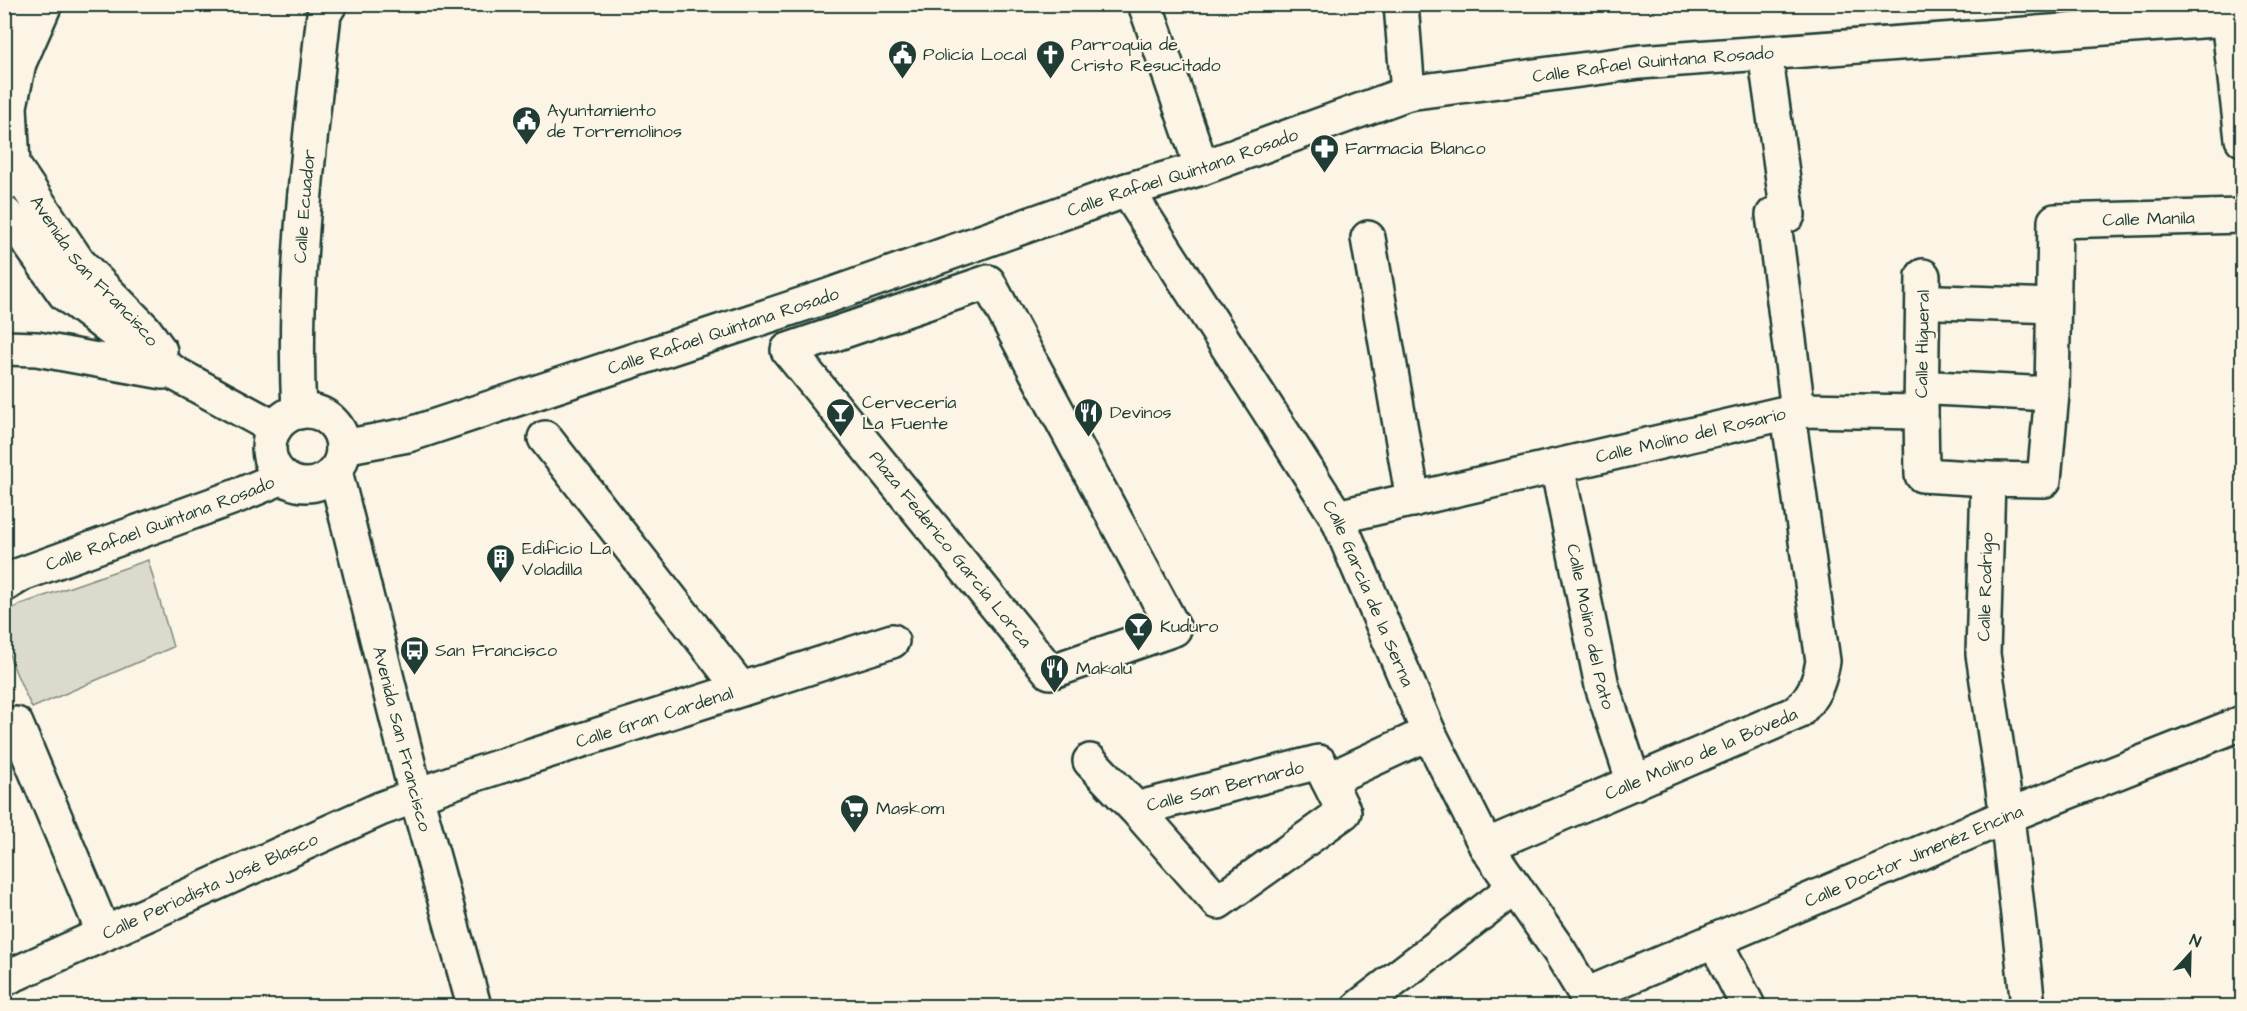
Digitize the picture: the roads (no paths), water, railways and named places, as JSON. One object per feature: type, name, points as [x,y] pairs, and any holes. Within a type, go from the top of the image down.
[{"type":"street","points":[[4,31],[17,4]]},
{"type":"street","name":"Avenida San Francisco","points":[[45,4],[19,63],[10,106],[9,177],[78,262],[144,328],[176,374]]},
{"type":"street","name":"Calle Ecuador","points":[[287,420],[296,344],[307,160],[324,14],[330,4]]},
{"type":"street","points":[[1145,4],[1203,168]]},
{"type":"street","points":[[1401,4],[1408,93]]},
{"type":"street","points":[[2236,18],[2242,139]]},
{"type":"street","name":"Calle Rafael Quintana Rosado","points":[[339,459],[828,296],[1127,190],[1203,168],[1408,93],[1640,63],[2236,18]]},
{"type":"street","name":"Calle Molino de la Bóveda","points":[[1486,846],[1798,712],[1819,684],[1823,661],[1793,412],[1780,215],[1765,53]]},
{"type":"street","name":"Calle García de la Serna","points":[[1127,190],[1337,517],[1429,733],[1486,846],[1560,952],[1586,1001]]},
{"type":"street","name":"Avenida San Francisco","points":[[4,213],[17,226],[65,294],[125,340],[176,374],[287,420]]},
{"type":"street","name":"Calle Manila","points":[[2053,306],[2055,221],[2242,216]]},
{"type":"street","points":[[1368,238],[1413,500]]},
{"type":"street","name":"Plaza Federico García Lorca","points":[[988,282],[1174,629],[1050,672],[788,350],[988,282]]},
{"type":"street","name":"Calle Higueral","points":[[1928,400],[1932,289],[2053,306]]},
{"type":"street","points":[[1928,400],[1922,475],[2044,480],[2052,394],[2053,306]]},
{"type":"street","points":[[4,348],[38,349],[176,374]]},
{"type":"street","name":"Calle Molino del Rosario","points":[[1337,517],[1793,412],[1928,400],[2052,394]]},
{"type":"street","points":[[318,414],[333,424],[340,435],[339,459],[320,483],[307,485],[294,483],[275,469],[268,446],[287,420],[318,414]]},
{"type":"street","points":[[545,438],[741,689]]},
{"type":"street","name":"Avenida San Francisco","points":[[339,459],[348,532],[416,795],[474,1006]]},
{"type":"street","name":"Calle Molino del Pato","points":[[1557,466],[1602,686],[1634,783]]},
{"type":"street","name":"Calle Rafael Quintana Rosado","points":[[4,585],[22,574],[283,477]]},
{"type":"street","name":"Calle Rodrigo","points":[[1988,479],[1983,654],[2007,816],[2028,1006]]},
{"type":"street","name":"Calle Gran Cardenal","points":[[416,795],[892,641]]},
{"type":"street","name":"Calle Doctor Jimenéz Encina","points":[[1586,1001],[1714,940],[2007,816],[2242,723]]},
{"type":"street","points":[[10,726],[104,934]]},
{"type":"street","name":"Calle San Bernardo","points":[[1328,780],[1429,733]]},
{"type":"street","points":[[1090,761],[1136,809]]},
{"type":"street","name":"Calle San Bernardo","points":[[1319,762],[1344,812],[1218,902],[1136,809],[1319,762]]},
{"type":"street","name":"Calle Periodista José Blasco","points":[[4,979],[416,795]]},
{"type":"street","points":[[1360,1006],[1515,888]]},
{"type":"street","points":[[1714,940],[1748,1006]]},
{"type":"place","name":"Policía Local","points":[[902,80]]},
{"type":"place","name":"Parroquia de Cristo Resucitado","points":[[1050,80]]},
{"type":"place","name":"Ayuntamiento de Torremolinos","points":[[526,146]]},
{"type":"place","name":"Farmacia Blanco","points":[[1324,174]]},
{"type":"place","name":"Cervecería La Fuente","points":[[841,438]]},
{"type":"place","name":"Devinos","points":[[1089,438]]},
{"type":"place","name":"Edificio La Voladilla","points":[[501,584]]},
{"type":"place","name":"Kuduro","points":[[1139,652]]},
{"type":"place","name":"San Francisco","points":[[414,676]]},
{"type":"place","name":"Makalu","points":[[1055,694]]},
{"type":"place","name":"Maskom","points":[[855,834]]}]
